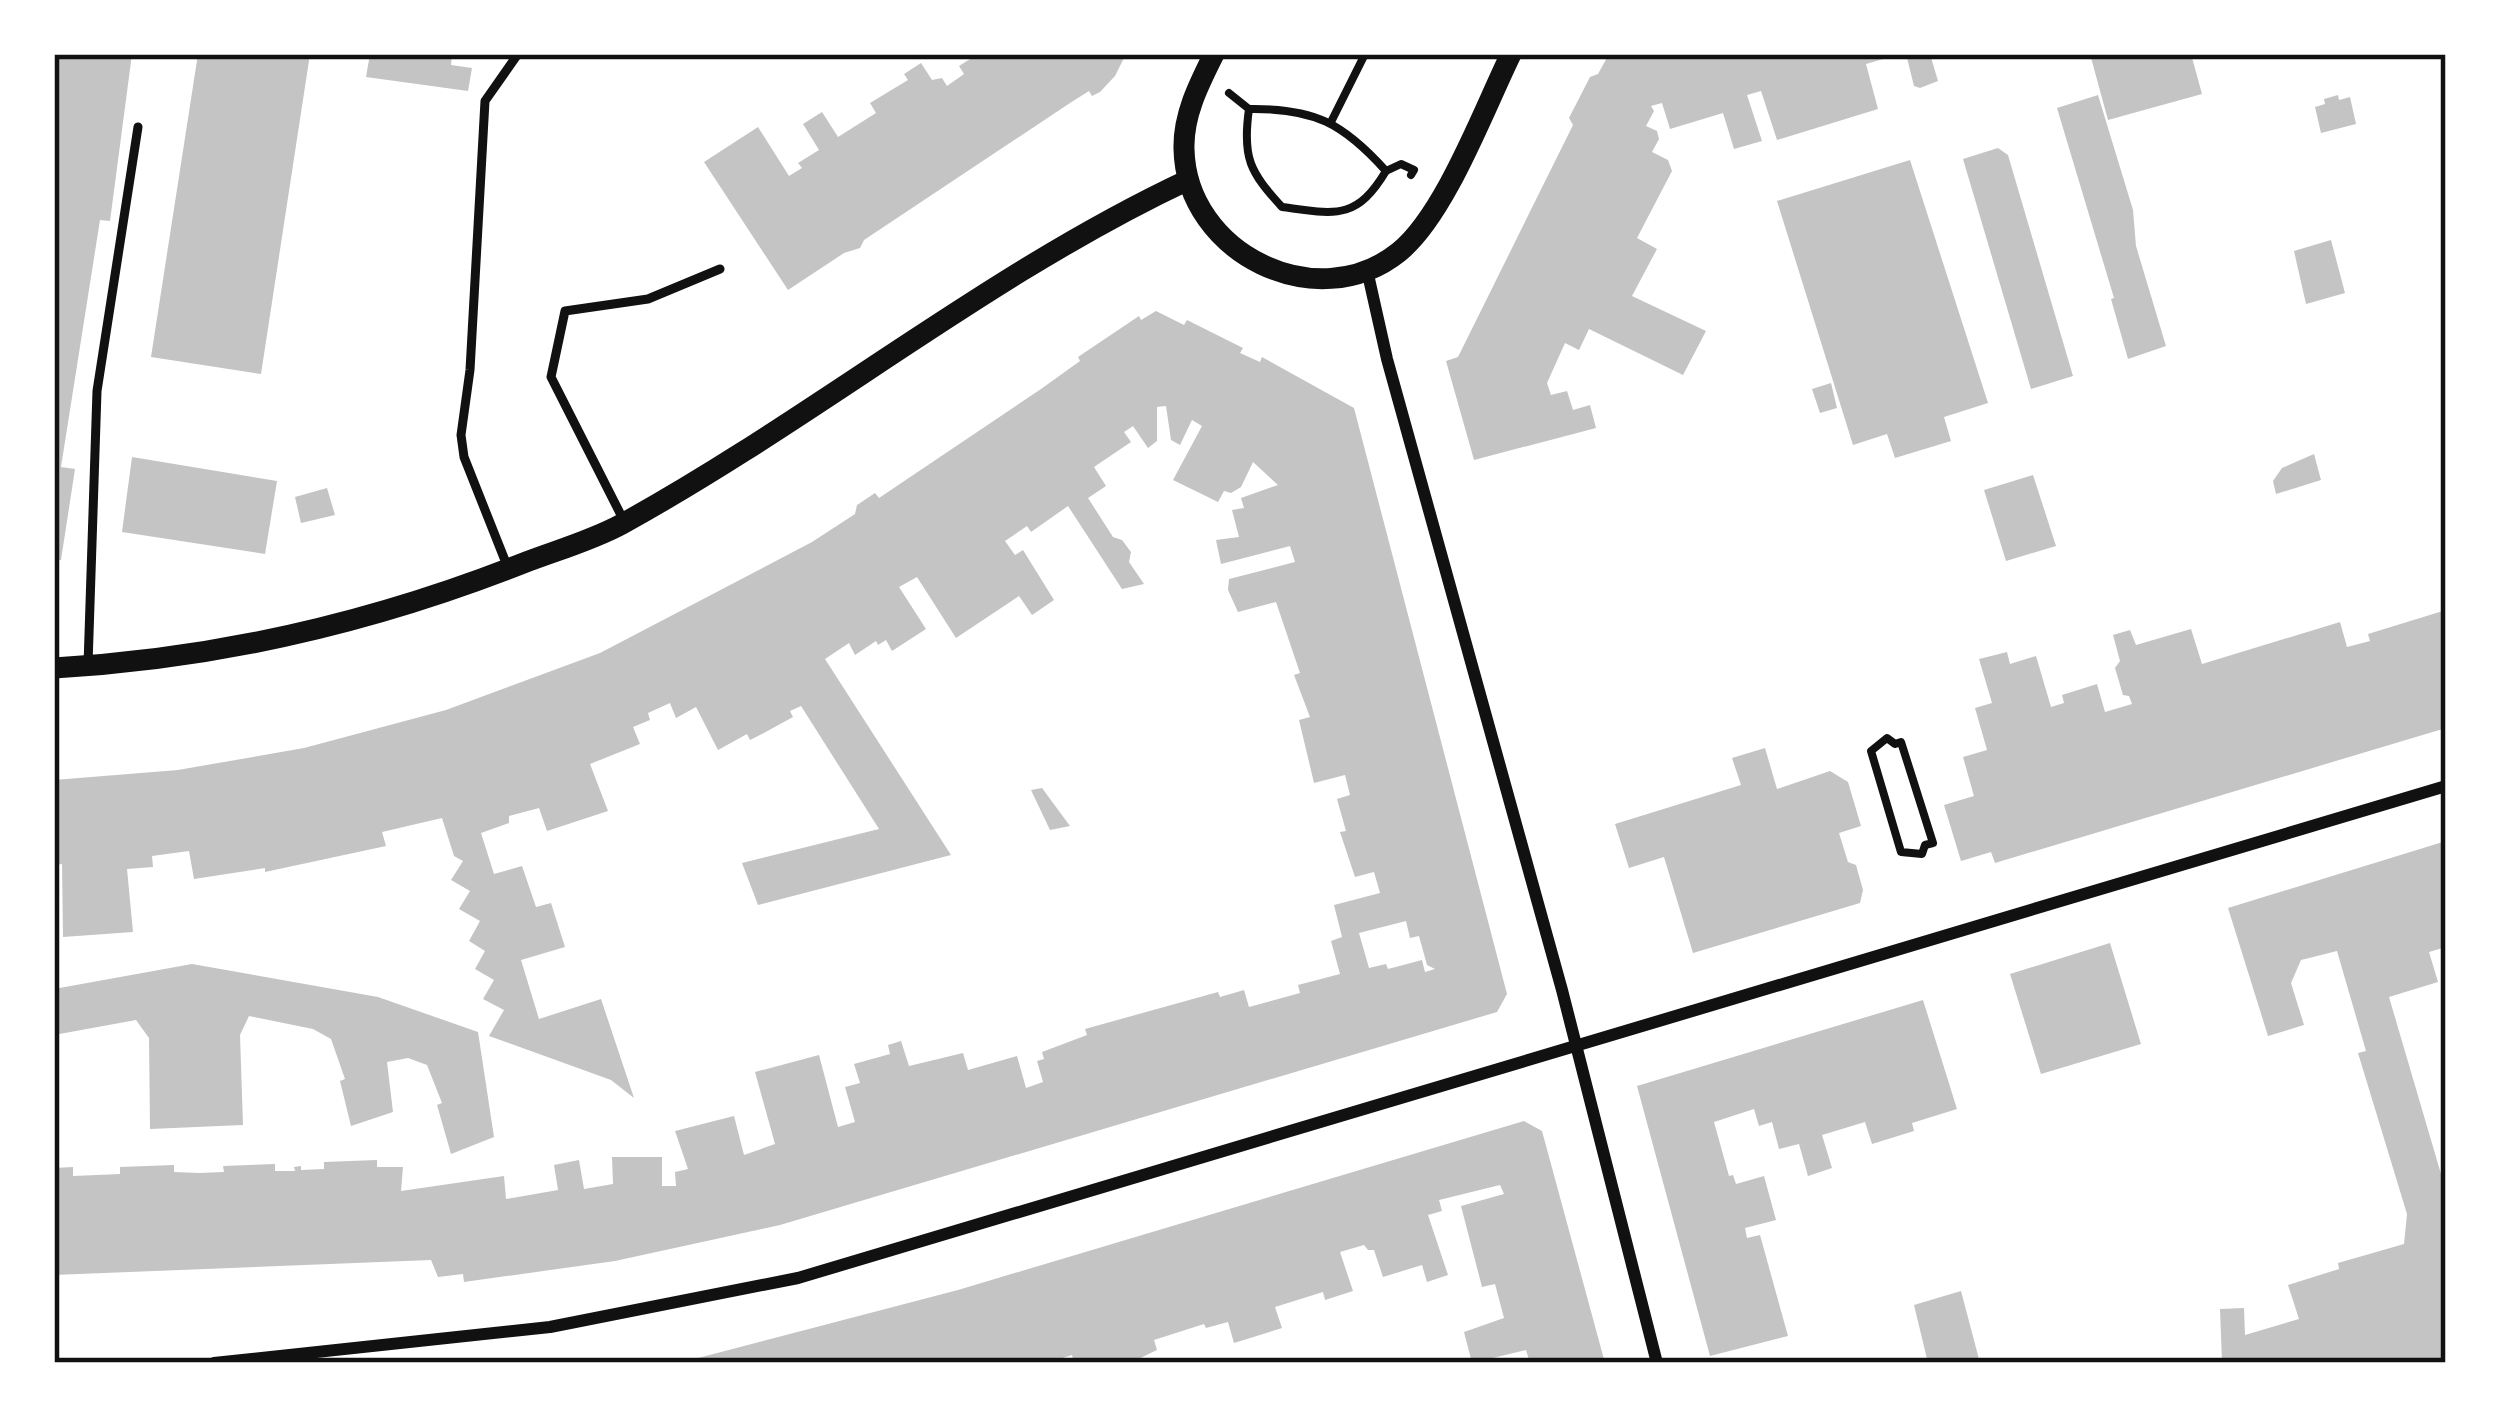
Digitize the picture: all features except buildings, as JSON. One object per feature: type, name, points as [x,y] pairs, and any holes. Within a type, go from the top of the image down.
[{"type":"street","points":[[1214,54],[1187,114],[1188,180],[1203,215],[1223,240],[1252,262],[1306,279],[1367,270],[1397,254],[1422,230],[1511,54]]},
{"type":"street","points":[[54,668],[275,641],[429,601],[624,523],[747,451],[1011,276],[1121,211],[1188,180]]},
{"type":"street","points":[[1367,270],[1657,1363]]},
{"type":"street","points":[[214,1363],[550,1327],[798,1278],[2446,786]]},
{"type":"lane","points":[[509,569],[464,457],[461,435],[470,370],[485,101],[518,54]]},
{"type":"lane","points":[[88,666],[97,391],[138,128]]},
{"type":"lane","points":[[624,523],[550,377],[565,311],[648,299],[720,269]]},
{"type":"path","points":[[1331,122],[1364,54]]},
{"type":"path","points":[[1228,92],[1249,110],[1288,109],[1331,122],[1361,143],[1386,171]]},
{"type":"path","points":[[1249,110],[1245,141],[1253,175],[1282,207],[1335,214],[1370,198],[1386,171],[1401,164],[1414,170],[1406,187]]},
{"type":"path","points":[[1887,738],[1901,742],[1933,843],[1925,845],[1922,854],[1901,852],[1871,751],[1887,738]]}]
